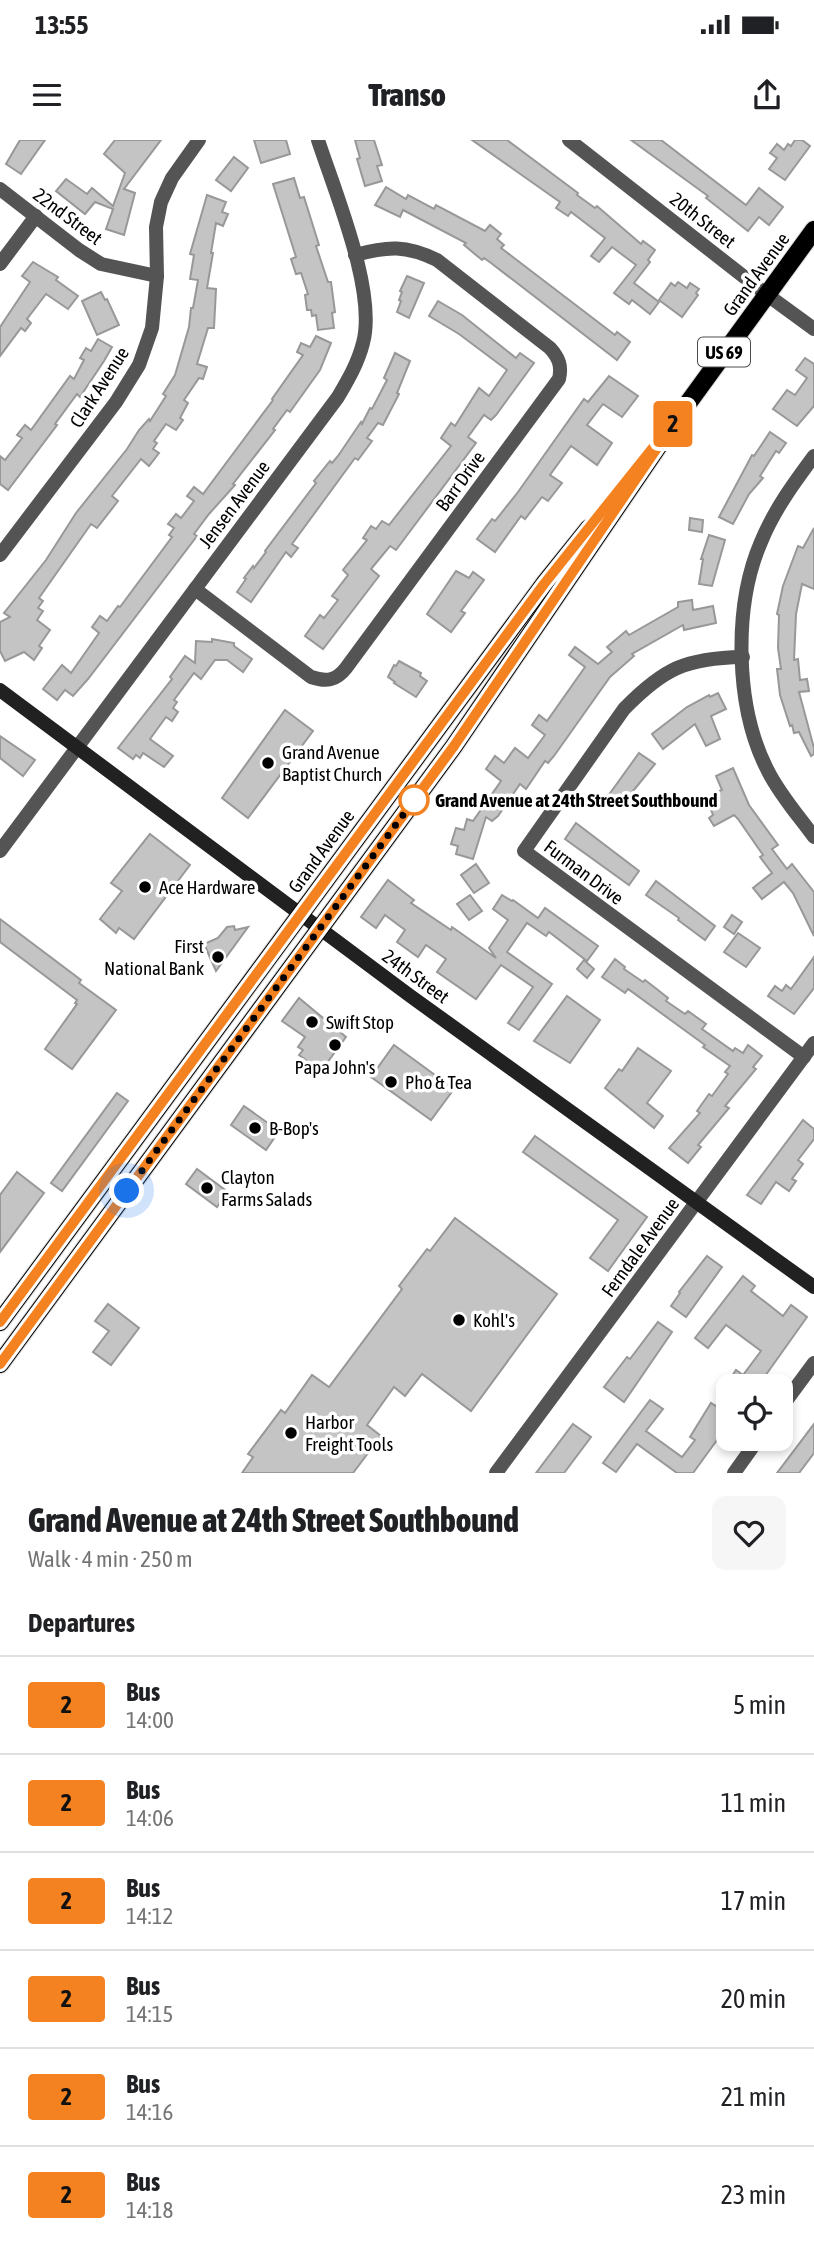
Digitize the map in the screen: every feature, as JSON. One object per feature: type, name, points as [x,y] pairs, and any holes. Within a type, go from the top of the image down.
[{"type":"main road","name":"Grand Avenue","points":[[0,1364],[454,746],[683,410],[814,230]]},
{"type":"main road","name":"Grand Avenue","points":[[0,1322],[544,584],[683,410]]},
{"type":"main road","name":"24th Street","points":[[0,690],[319,929],[814,1287]]},
{"type":"street","name":"Clark Avenue","points":[[0,555],[129,383],[146,349],[152,328],[157,276],[156,227],[161,202],[172,178],[200,140]]},
{"type":"street","name":"Jensen Avenue","points":[[0,851],[338,397],[356,365],[364,341],[364,286],[318,140]]},
{"type":"street","name":"20th Street","points":[[569,140],[814,329]]},
{"type":"street","name":"22nd Street","points":[[0,189],[101,264],[157,276]]},
{"type":"street","points":[[0,264],[36,216]]},
{"type":"street","name":"Barr Drive","points":[[195,589],[311,677],[322,681],[333,680],[346,668],[559,379],[561,369],[558,357],[550,348],[437,260],[418,251],[400,247],[381,248],[355,255]]},
{"type":"street","points":[[814,456],[782,499],[756,554],[744,611],[743,657],[745,699],[757,748],[781,793],[814,836]]},
{"type":"street","name":"Furman Drive","points":[[743,657],[715,657],[691,662],[663,673],[642,691],[624,709],[524,851],[804,1056]]},
{"type":"street","name":"Ferndale Avenue","points":[[496,1473],[814,1043]]},
{"type":"street","points":[[793,1391],[814,1363]]},
{"type":"street","points":[[734,1473],[750,1451]]},
{"type":"building","points":[[20,140],[45,140],[21,174],[6,164]]},
{"type":"building","points":[[115,140],[161,140],[124,189],[135,193],[124,235],[106,229],[113,209],[95,202],[85,214],[56,191],[66,179],[87,194],[92,188],[113,206],[125,173],[104,154]]},
{"type":"building","points":[[254,140],[286,140],[290,154],[261,163]]},
{"type":"building","points":[[355,140],[374,140],[382,165],[377,166],[382,181],[365,186]]},
{"type":"building","points":[[472,140],[507,140],[578,193],[577,195],[595,208],[597,206],[641,244],[643,241],[655,250],[648,260],[650,262],[634,283],[659,302],[650,314],[632,300],[629,304],[614,293],[636,265],[612,247],[599,262],[591,256],[605,238],[571,212],[568,216],[556,208],[560,202]]},
{"type":"building","points":[[631,140],[661,140],[746,205],[759,188],[783,207],[769,225],[759,217],[748,231],[706,198],[708,196]]},
{"type":"building","points":[[795,140],[802,140],[810,146],[785,180],[769,169],[777,158],[770,153],[777,144],[784,150]]},
{"type":"building","points":[[234,157],[248,168],[231,191],[216,180]]},
{"type":"building","points":[[294,178],[300,198],[304,197],[319,245],[316,246],[328,282],[331,282],[334,328],[318,330],[316,315],[312,316],[311,310],[307,310],[305,295],[308,294],[301,273],[296,274],[291,259],[296,257],[273,184]]},
{"type":"building","points":[[386,187],[406,199],[408,195],[434,209],[436,205],[485,231],[490,225],[501,234],[497,239],[504,245],[501,248],[615,335],[617,332],[630,342],[617,360],[491,263],[484,258],[482,260],[464,245],[466,243],[403,210],[400,217],[375,205]]},
{"type":"building","points":[[207,195],[226,202],[222,212],[228,214],[223,226],[216,223],[211,253],[207,288],[216,289],[214,328],[208,328],[197,364],[207,367],[203,379],[199,378],[184,400],[188,403],[180,418],[183,420],[176,430],[166,424],[154,441],[157,443],[153,449],[159,453],[149,466],[141,459],[112,496],[118,501],[97,528],[91,524],[39,598],[43,601],[38,608],[43,611],[37,620],[50,630],[39,646],[42,648],[34,660],[24,652],[5,661],[0,651],[0,622],[10,617],[4,613],[46,560],[76,513],[139,430],[149,419],[150,421],[166,396],[163,394],[175,375],[193,308],[198,280],[190,279],[194,255],[190,254]]},
{"type":"building","points":[[33,262],[58,277],[56,280],[78,296],[68,309],[46,294],[27,319],[31,323],[25,331],[21,328],[0,356],[0,327],[30,282],[22,276]]},
{"type":"building","points":[[407,276],[424,283],[409,318],[397,312],[401,301],[400,291]]},
{"type":"building","points":[[678,282],[687,288],[690,283],[699,289],[696,293],[698,295],[682,317],[659,300],[671,283],[675,286]]},
{"type":"building","points":[[101,292],[119,325],[97,335],[82,301]]},
{"type":"building","points":[[438,301],[462,315],[516,358],[520,353],[534,363],[496,415],[491,420],[484,415],[468,437],[476,443],[396,550],[390,546],[371,569],[379,576],[323,649],[305,636],[320,615],[324,618],[338,600],[332,596],[348,575],[343,570],[367,540],[363,538],[371,526],[376,529],[382,521],[389,525],[451,446],[441,438],[451,423],[455,426],[479,388],[489,396],[507,370],[459,334],[429,316]]},
{"type":"building","points":[[316,336],[331,343],[320,370],[290,412],[287,410],[233,484],[235,485],[209,514],[194,534],[197,536],[88,679],[73,696],[65,690],[57,700],[43,689],[62,665],[71,673],[99,633],[92,627],[100,616],[107,621],[118,606],[120,607],[172,537],[169,535],[174,528],[168,524],[176,514],[181,518],[194,501],[187,496],[194,487],[203,494],[303,355],[297,352],[301,343],[310,347]]},
{"type":"building","points":[[98,339],[112,347],[104,361],[80,397],[77,394],[8,490],[0,484],[0,456],[5,460],[22,438],[17,435],[25,425],[31,430],[70,376],[74,379],[84,360],[80,358],[86,348],[91,351]]},
{"type":"building","points":[[395,353],[410,361],[397,393],[399,394],[383,425],[378,423],[367,438],[372,441],[358,460],[355,458],[292,544],[298,548],[291,557],[286,552],[251,602],[237,592],[246,579],[244,578],[316,483],[314,481],[330,461],[332,463],[338,456],[361,422],[362,424],[387,380],[384,378]]},
{"type":"building","points":[[805,358],[814,364],[814,406],[797,426],[773,409],[787,390],[795,395],[807,378],[796,370]]},
{"type":"building","points":[[609,376],[638,396],[622,417],[603,404],[587,425],[612,443],[597,465],[571,446],[550,475],[562,483],[548,501],[542,497],[525,519],[521,516],[495,552],[477,539],[518,492],[584,399],[588,402]]},
{"type":"building","points":[[770,432],[786,443],[779,453],[776,451],[760,476],[763,478],[749,494],[733,524],[719,517],[752,455],[754,456]]},
{"type":"building","points":[[690,518],[703,520],[702,532],[689,530]]},
{"type":"building","points":[[814,528],[814,589],[802,584],[796,614],[794,660],[798,659],[800,680],[807,679],[809,691],[799,692],[814,748],[814,754],[811,756],[799,732],[794,733],[792,725],[790,726],[780,695],[777,614],[783,586],[798,546],[803,548]]},
{"type":"building","points":[[709,535],[725,540],[712,586],[699,584],[701,559]]},
{"type":"building","points":[[456,571],[469,578],[473,572],[484,580],[461,611],[465,613],[451,632],[427,614]]},
{"type":"building","points":[[692,600],[693,610],[713,606],[716,623],[684,630],[683,625],[632,654],[634,656],[610,677],[554,756],[548,763],[545,761],[526,789],[520,784],[498,816],[492,821],[486,817],[473,859],[456,854],[458,846],[451,844],[456,828],[464,830],[467,819],[473,821],[501,781],[486,769],[495,756],[504,763],[515,748],[528,758],[545,735],[532,725],[539,715],[547,721],[585,667],[569,655],[575,647],[598,664],[612,652],[607,647],[626,631],[629,635],[678,607],[678,602]]},
{"type":"building","points":[[212,639],[234,643],[234,646],[252,659],[243,672],[227,660],[215,660],[201,679],[194,673],[174,700],[177,702],[173,708],[178,712],[172,721],[166,717],[150,739],[173,756],[164,767],[143,753],[140,758],[136,755],[133,759],[118,748],[172,679],[170,677],[185,656],[195,663],[196,641],[212,642]]},
{"type":"building","points":[[399,661],[421,673],[420,676],[427,681],[416,697],[388,677]]},
{"type":"building","points":[[718,693],[726,709],[711,716],[720,739],[706,746],[695,724],[663,749],[652,734],[687,707]]},
{"type":"building","name":"Grand Avenue Baptist Church","points":[[285,710],[313,731],[248,818],[222,798]]},
{"type":"building","points":[[0,736],[35,760],[23,776],[0,758]]},
{"type":"building","points":[[639,753],[655,764],[621,806],[608,796]]},
{"type":"building","points":[[733,768],[749,805],[778,845],[772,849],[787,869],[792,864],[814,892],[814,936],[793,893],[784,882],[762,899],[753,888],[772,873],[738,819],[734,815],[714,826],[709,818],[713,815],[706,797],[722,790],[716,776]]},
{"type":"building","points":[[576,823],[639,871],[629,885],[565,839]]},
{"type":"building","name":"Ace Hardware","points":[[150,834],[190,865],[134,939],[119,928],[116,933],[100,919],[122,891],[111,883]]},
{"type":"building","points":[[476,864],[489,883],[474,893],[461,875]]},
{"type":"building","points":[[388,880],[414,900],[411,903],[451,930],[452,927],[496,958],[489,948],[508,920],[493,909],[502,895],[538,918],[545,908],[598,946],[587,961],[549,932],[546,936],[527,923],[507,952],[552,984],[519,1030],[508,1023],[533,987],[501,965],[476,999],[437,972],[446,959],[426,945],[418,957],[397,942],[405,930],[385,915],[376,928],[361,917]]},
{"type":"building","points":[[656,881],[715,926],[705,940],[646,895]]},
{"type":"building","points":[[470,895],[482,911],[469,920],[457,904]]},
{"type":"building","points":[[732,915],[742,922],[734,934],[724,927]]},
{"type":"building","points":[[0,919],[116,1010],[72,1069],[45,1049],[77,1004],[77,1000],[0,942]]},
{"type":"building","name":"First National Bank","points":[[234,926],[235,930],[248,927],[216,971],[204,944],[218,938],[227,927]]},
{"type":"building","points":[[738,933],[760,948],[746,967],[724,952]]},
{"type":"building","points":[[814,957],[814,988],[794,1014],[768,996],[775,986],[782,991],[786,985],[791,989]]},
{"type":"building","points":[[615,959],[624,969],[643,982],[645,980],[668,998],[666,1001],[685,1014],[688,1011],[706,1024],[702,1029],[733,1051],[735,1048],[743,1053],[748,1045],[762,1056],[753,1067],[756,1069],[725,1106],[729,1108],[698,1145],[701,1147],[688,1163],[669,1148],[700,1113],[697,1111],[709,1094],[712,1096],[728,1074],[725,1072],[730,1066],[628,989],[625,993],[602,977]]},
{"type":"building","points":[[584,960],[594,969],[587,978],[577,969]]},
{"type":"building","points":[[567,996],[600,1020],[570,1063],[534,1041]]},
{"type":"building","points":[[299,998],[346,1037],[321,1071],[299,1055],[303,1050],[298,1047],[305,1037],[282,1021]]},
{"type":"building","points":[[394,1045],[454,1089],[431,1120],[371,1077]]},
{"type":"building","points":[[638,1048],[671,1071],[647,1103],[663,1116],[654,1128],[605,1088],[619,1069],[622,1071]]},
{"type":"building","points":[[117,1093],[128,1101],[62,1191],[51,1183]]},
{"type":"building","name":"B-Bop's","points":[[244,1106],[279,1131],[266,1150],[231,1125]]},
{"type":"building","points":[[803,1120],[814,1129],[814,1139],[798,1160],[803,1164],[792,1179],[796,1181],[789,1191],[776,1182],[761,1204],[747,1195]]},
{"type":"building","points":[[535,1136],[647,1217],[608,1271],[590,1258],[618,1220],[523,1152]]},
{"type":"building","name":"Clayton Farms Salads","points":[[197,1169],[228,1192],[217,1207],[186,1184]]},
{"type":"building","points":[[17,1172],[44,1193],[0,1252],[0,1195]]},
{"type":"building","name":"Kohl's","points":[[455,1218],[557,1294],[471,1411],[422,1374],[405,1396],[394,1387],[367,1425],[381,1436],[353,1473],[242,1473],[253,1457],[248,1454],[281,1410],[285,1413],[312,1375],[329,1387],[402,1289],[399,1286]]},
{"type":"building","points":[[707,1256],[722,1267],[686,1317],[671,1306]]},
{"type":"building","points":[[743,1276],[755,1286],[751,1291],[783,1316],[791,1305],[807,1317],[767,1374],[744,1374],[761,1351],[726,1325],[708,1348],[695,1338]]},
{"type":"building","points":[[108,1304],[139,1328],[111,1365],[93,1352],[109,1331],[95,1321]]},
{"type":"building","points":[[658,1322],[672,1332],[624,1402],[604,1387],[627,1357],[630,1359]]},
{"type":"building","points":[[650,1400],[663,1409],[646,1431],[682,1457],[695,1440],[690,1437],[711,1403],[716,1406],[716,1441],[693,1473],[677,1473],[637,1444],[616,1472],[603,1463]]},
{"type":"building","points":[[573,1424],[591,1437],[564,1473],[536,1473]]},
{"type":"building","points":[[814,1424],[814,1453],[799,1473],[777,1473]]},
{"type":"bus line","name":"2","points":[[0,1322],[544,584],[683,410],[454,746],[0,1364]]},
{"type":"place","name":"Grand Avenue Baptist Church","points":[[268,763]]},
{"type":"place","name":"Grand Avenue at 24th Street Southbound","points":[[414,800]]},
{"type":"place","name":"Ace Hardware","points":[[145,887]]},
{"type":"place","name":"First National Bank","points":[[218,957]]},
{"type":"place","name":"Swift Stop","points":[[312,1022]]},
{"type":"place","name":"Papa John's","points":[[335,1045]]},
{"type":"place","name":"Pho & Tea","points":[[391,1082]]},
{"type":"place","name":"B-Bop's","points":[[255,1128]]},
{"type":"place","name":"Clayton Farms Salads","points":[[207,1188]]},
{"type":"place","name":"Kohl's","points":[[459,1320]]},
{"type":"place","name":"Harbor Freight Tools","points":[[291,1433]]},
{"type":"route","points":[[127,1191],[414,800]]}]
